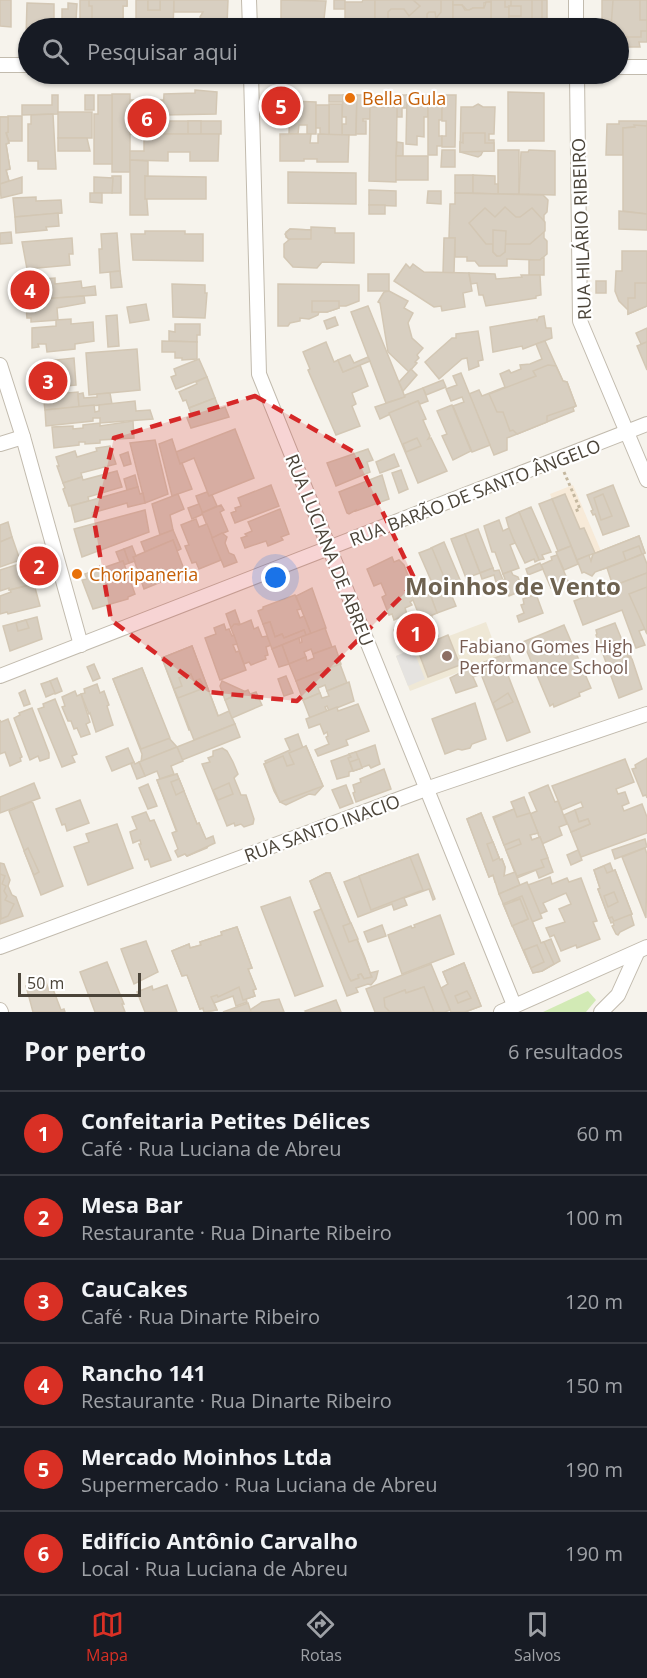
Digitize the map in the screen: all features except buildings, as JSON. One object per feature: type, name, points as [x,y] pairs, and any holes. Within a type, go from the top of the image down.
[{"type":"street","points":[[249,0],[250,18]]},
{"type":"street","points":[[576,0],[576,18]]},
{"type":"street","points":[[0,65],[18,65]]},
{"type":"street","points":[[629,67],[647,67]]},
{"type":"street","name":"RUA LUCIANA DE ABREU","points":[[251,84],[259,374],[514,1005]]},
{"type":"street","name":"RUA HILÁRIO RIBEIRO","points":[[577,84],[580,321],[647,480]]},
{"type":"street","points":[[0,365],[23,437],[81,645]]},
{"type":"street","name":"RUA BARÃO DE SANTO ÂNGELO","points":[[0,676],[647,424]]},
{"type":"street","points":[[0,444],[23,437]]},
{"type":"street","name":"RUA SANTO INACIO","points":[[0,947],[426,789],[647,714]]},
{"type":"street","points":[[501,1012],[642,950]]},
{"type":"street","points":[[601,1012],[618,995],[642,950]]},
{"type":"path","points":[[559,459],[580,509],[573,512]]},
{"type":"highlighted area","points":[[255,396],[354,452],[416,582],[297,701],[208,692],[111,620],[94,520],[114,438]]},
{"type":"shaded area","points":[[573,485],[601,551],[577,560],[550,494]]},
{"type":"shaded area","name":"Fabiano Gomes High Performance School","points":[[486,622],[499,657],[410,691],[396,656]]},
{"type":"shaded area","name":"Fabiano Gomes High Performance School","points":[[413,649],[425,679],[408,686],[396,656]]},
{"type":"green space","points":[[588,991],[596,1000],[586,1012],[543,1012]]},
{"type":"place","name":"Bella Gula","points":[[350,98]]},
{"type":"place","name":"Mercado Moinhos Ltda","points":[[281,106]]},
{"type":"place","name":"Edifício Antônio Carvalho","points":[[147,118]]},
{"type":"place","name":"Rancho 141","points":[[30,290]]},
{"type":"place","name":"CauCakes","points":[[48,381]]},
{"type":"place","name":"Mesa Bar","points":[[39,566]]},
{"type":"place","name":"Choripaneria","points":[[77,574]]},
{"type":"place","name":"Confeitaria Petites Délices","points":[[416,633]]},
{"type":"place","name":"Fabiano Gomes High Performance School","points":[[447,656]]},
{"type":"district","name":"Moinhos de Vento","points":[[513,585]]}]
